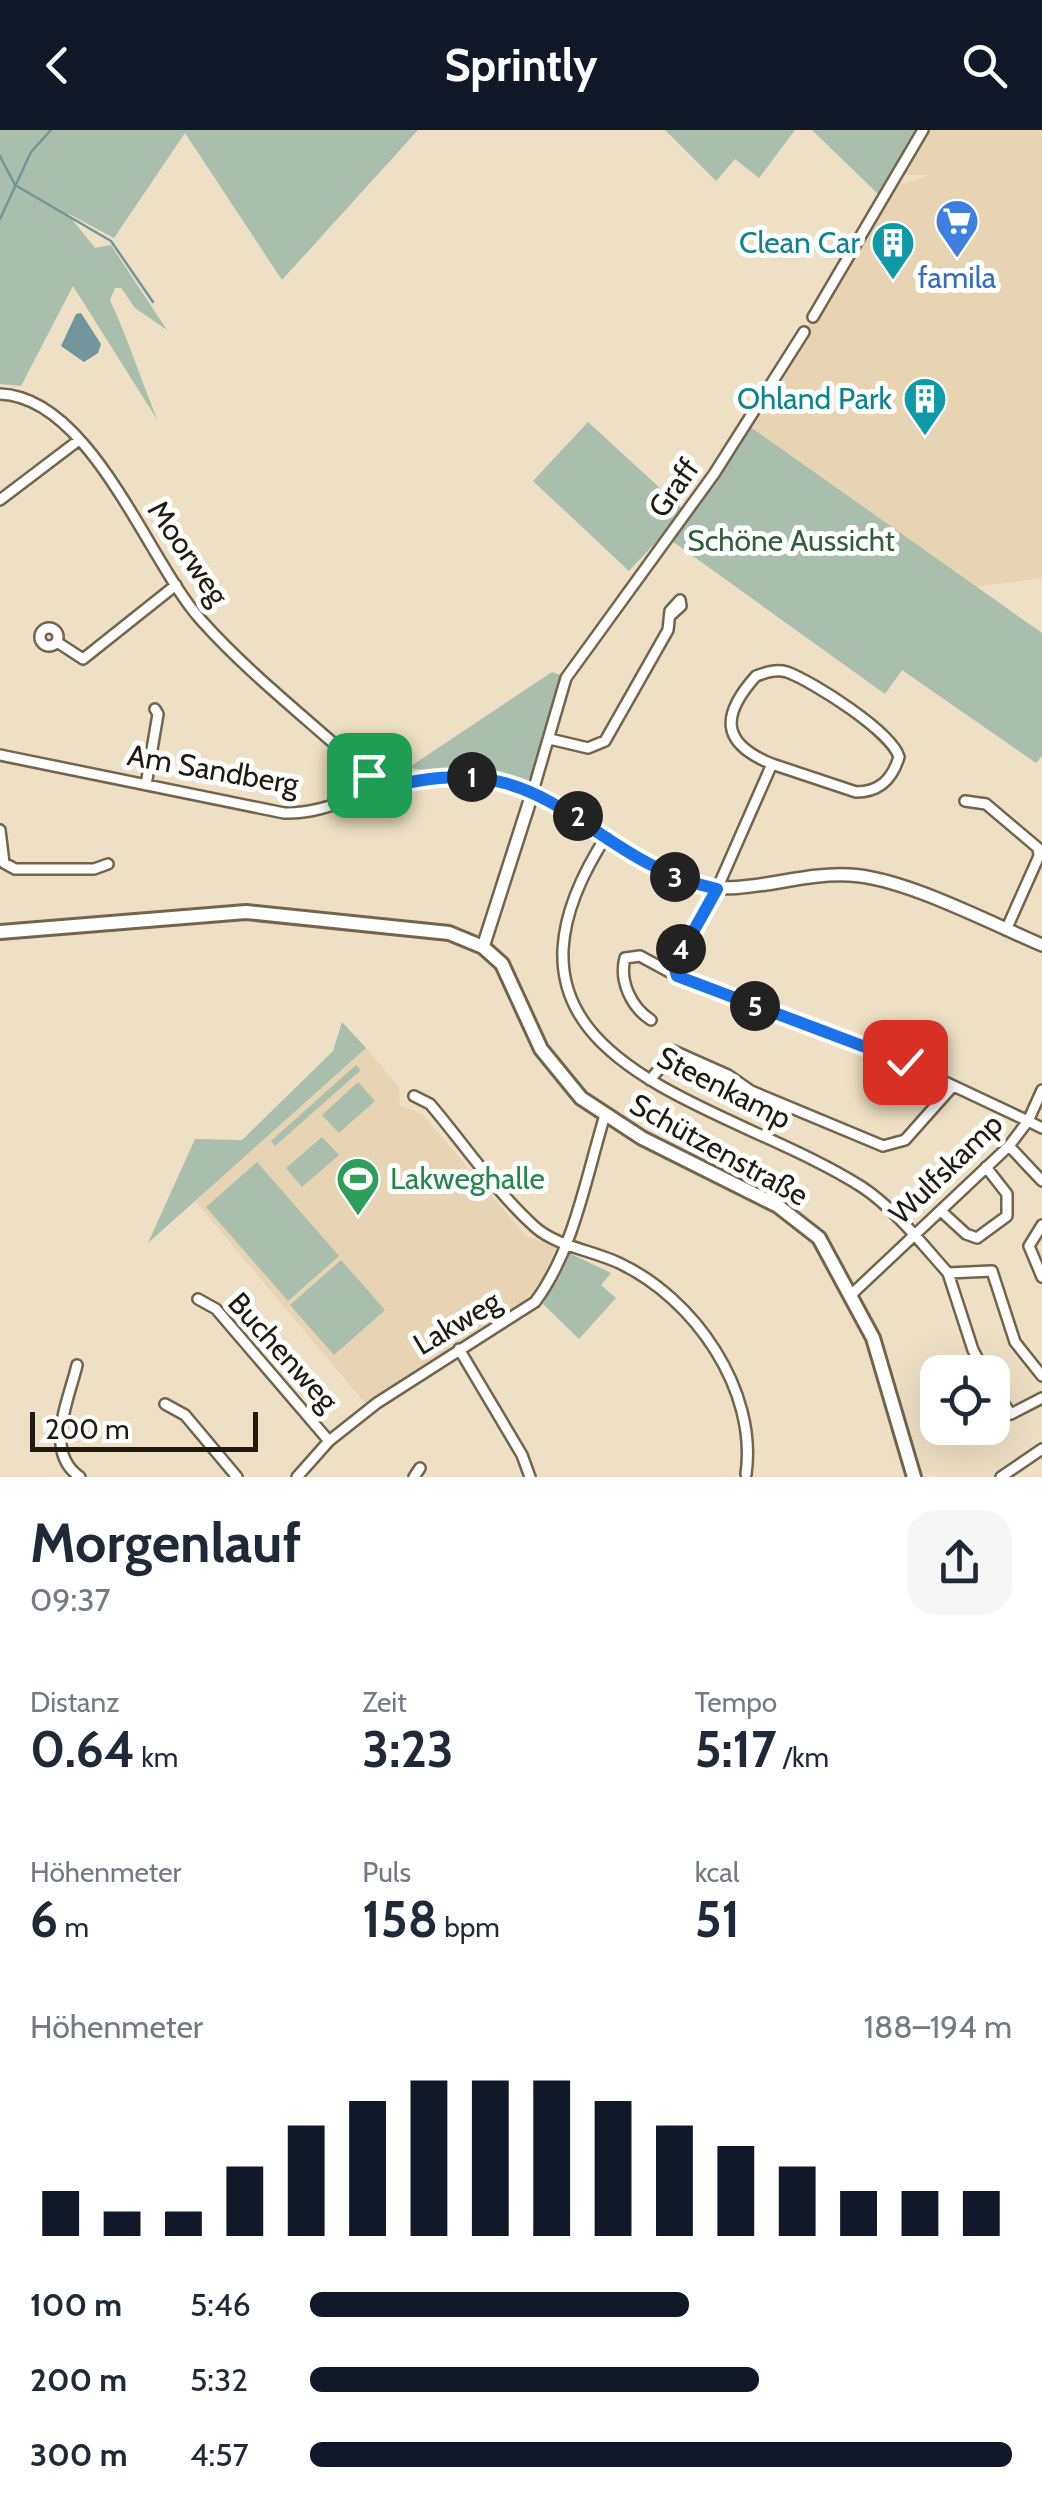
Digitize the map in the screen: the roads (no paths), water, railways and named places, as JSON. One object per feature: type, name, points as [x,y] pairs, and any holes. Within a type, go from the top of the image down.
[{"type":"main road","points":[[0,932],[246,912],[437,932],[483,946]]},
{"type":"main road","name":"Schützenstraße","points":[[483,946],[502,964],[540,1049],[559,1076],[604,1116],[800,1220],[819,1238],[873,1338],[914,1477]]},
{"type":"street","points":[[813,317],[923,130]]},
{"type":"street","name":"Graff","points":[[533,791],[566,678],[704,488],[804,332]]},
{"type":"street","name":"Moorweg","points":[[0,394],[38,405],[78,440],[206,626],[369,775],[378,790]]},
{"type":"street","points":[[0,500],[78,440]]},
{"type":"street","points":[[57,642],[83,659],[176,585]]},
{"type":"street","points":[[550,739],[588,748],[605,741],[668,630],[671,615]]},
{"type":"street","points":[[770,671],[785,671],[886,734],[898,757],[890,778],[870,792],[856,792],[772,764],[740,748],[731,733],[730,717],[744,689],[770,671]]},
{"type":"street","points":[[146,785],[158,714],[155,708]]},
{"type":"street","name":"Am Sandberg","points":[[0,757],[284,814],[316,810],[439,776],[486,778],[533,791]]},
{"type":"street","points":[[677,976],[674,966],[680,952],[717,889],[772,764]]},
{"type":"street","points":[[483,946],[533,791],[660,870],[717,889],[854,875],[898,886],[1042,945]]},
{"type":"street","points":[[965,802],[986,804],[1038,848],[1039,856],[1006,930]]},
{"type":"street","points":[[0,830],[4,863],[16,869],[94,869],[108,864]]},
{"type":"street","name":"Steenkamp","points":[[607,835],[584,874],[569,914],[563,953],[567,979],[590,1033],[605,1050],[686,1103],[806,1156],[865,1189],[948,1273]]},
{"type":"street","name":"Wulfskamp","points":[[651,1020],[639,1012],[624,981],[625,958],[640,956],[677,976],[875,1049],[1028,1121],[1009,1146],[852,1293]]},
{"type":"street","points":[[650,1080],[674,1050],[728,1075],[751,1091],[884,1146],[905,1140],[953,1086]]},
{"type":"street","points":[[1042,1090],[1028,1121],[1042,1128]]},
{"type":"street","points":[[414,1096],[430,1104],[538,1230],[648,1279],[701,1330],[722,1363],[740,1411],[746,1476]]},
{"type":"street","name":"Lakweg","points":[[298,1477],[329,1441],[426,1368],[528,1310],[552,1279],[604,1116]]},
{"type":"street","points":[[1009,1146],[1042,1180]]},
{"type":"street","points":[[942,1210],[966,1234],[977,1238],[1007,1216],[1007,1194],[986,1168]]},
{"type":"street","points":[[1042,1225],[1029,1246],[1042,1277]]},
{"type":"street","points":[[976,1355],[948,1273],[992,1271],[1015,1342],[1042,1376]]},
{"type":"street","name":"Buchenweg","points":[[198,1298],[216,1309],[329,1441]]},
{"type":"street","points":[[459,1350],[522,1454],[530,1477]]},
{"type":"street","points":[[78,1365],[59,1440],[62,1457],[80,1477]]},
{"type":"street","points":[[1010,1411],[1012,1414],[1042,1398]]},
{"type":"street","points":[[165,1404],[186,1415],[237,1477]]},
{"type":"street","points":[[1002,1477],[1042,1449]]},
{"type":"water","points":[[81,313],[101,344],[98,353],[84,362],[61,346],[76,314]]},
{"type":"waterway","points":[[0,219],[31,152],[51,130]]},
{"type":"waterway","points":[[0,156],[15,185],[111,241],[153,302]]},
{"type":"place","name":"famila","points":[[957,259]]},
{"type":"place","name":"Clean Car","points":[[893,281]]},
{"type":"place","name":"Ohland Park","points":[[925,437]]},
{"type":"place","name":"Lakweghalle","points":[[358,1217]]},
{"type":"park label","name":"Schöne Aussicht","points":[[791,541]]}]
